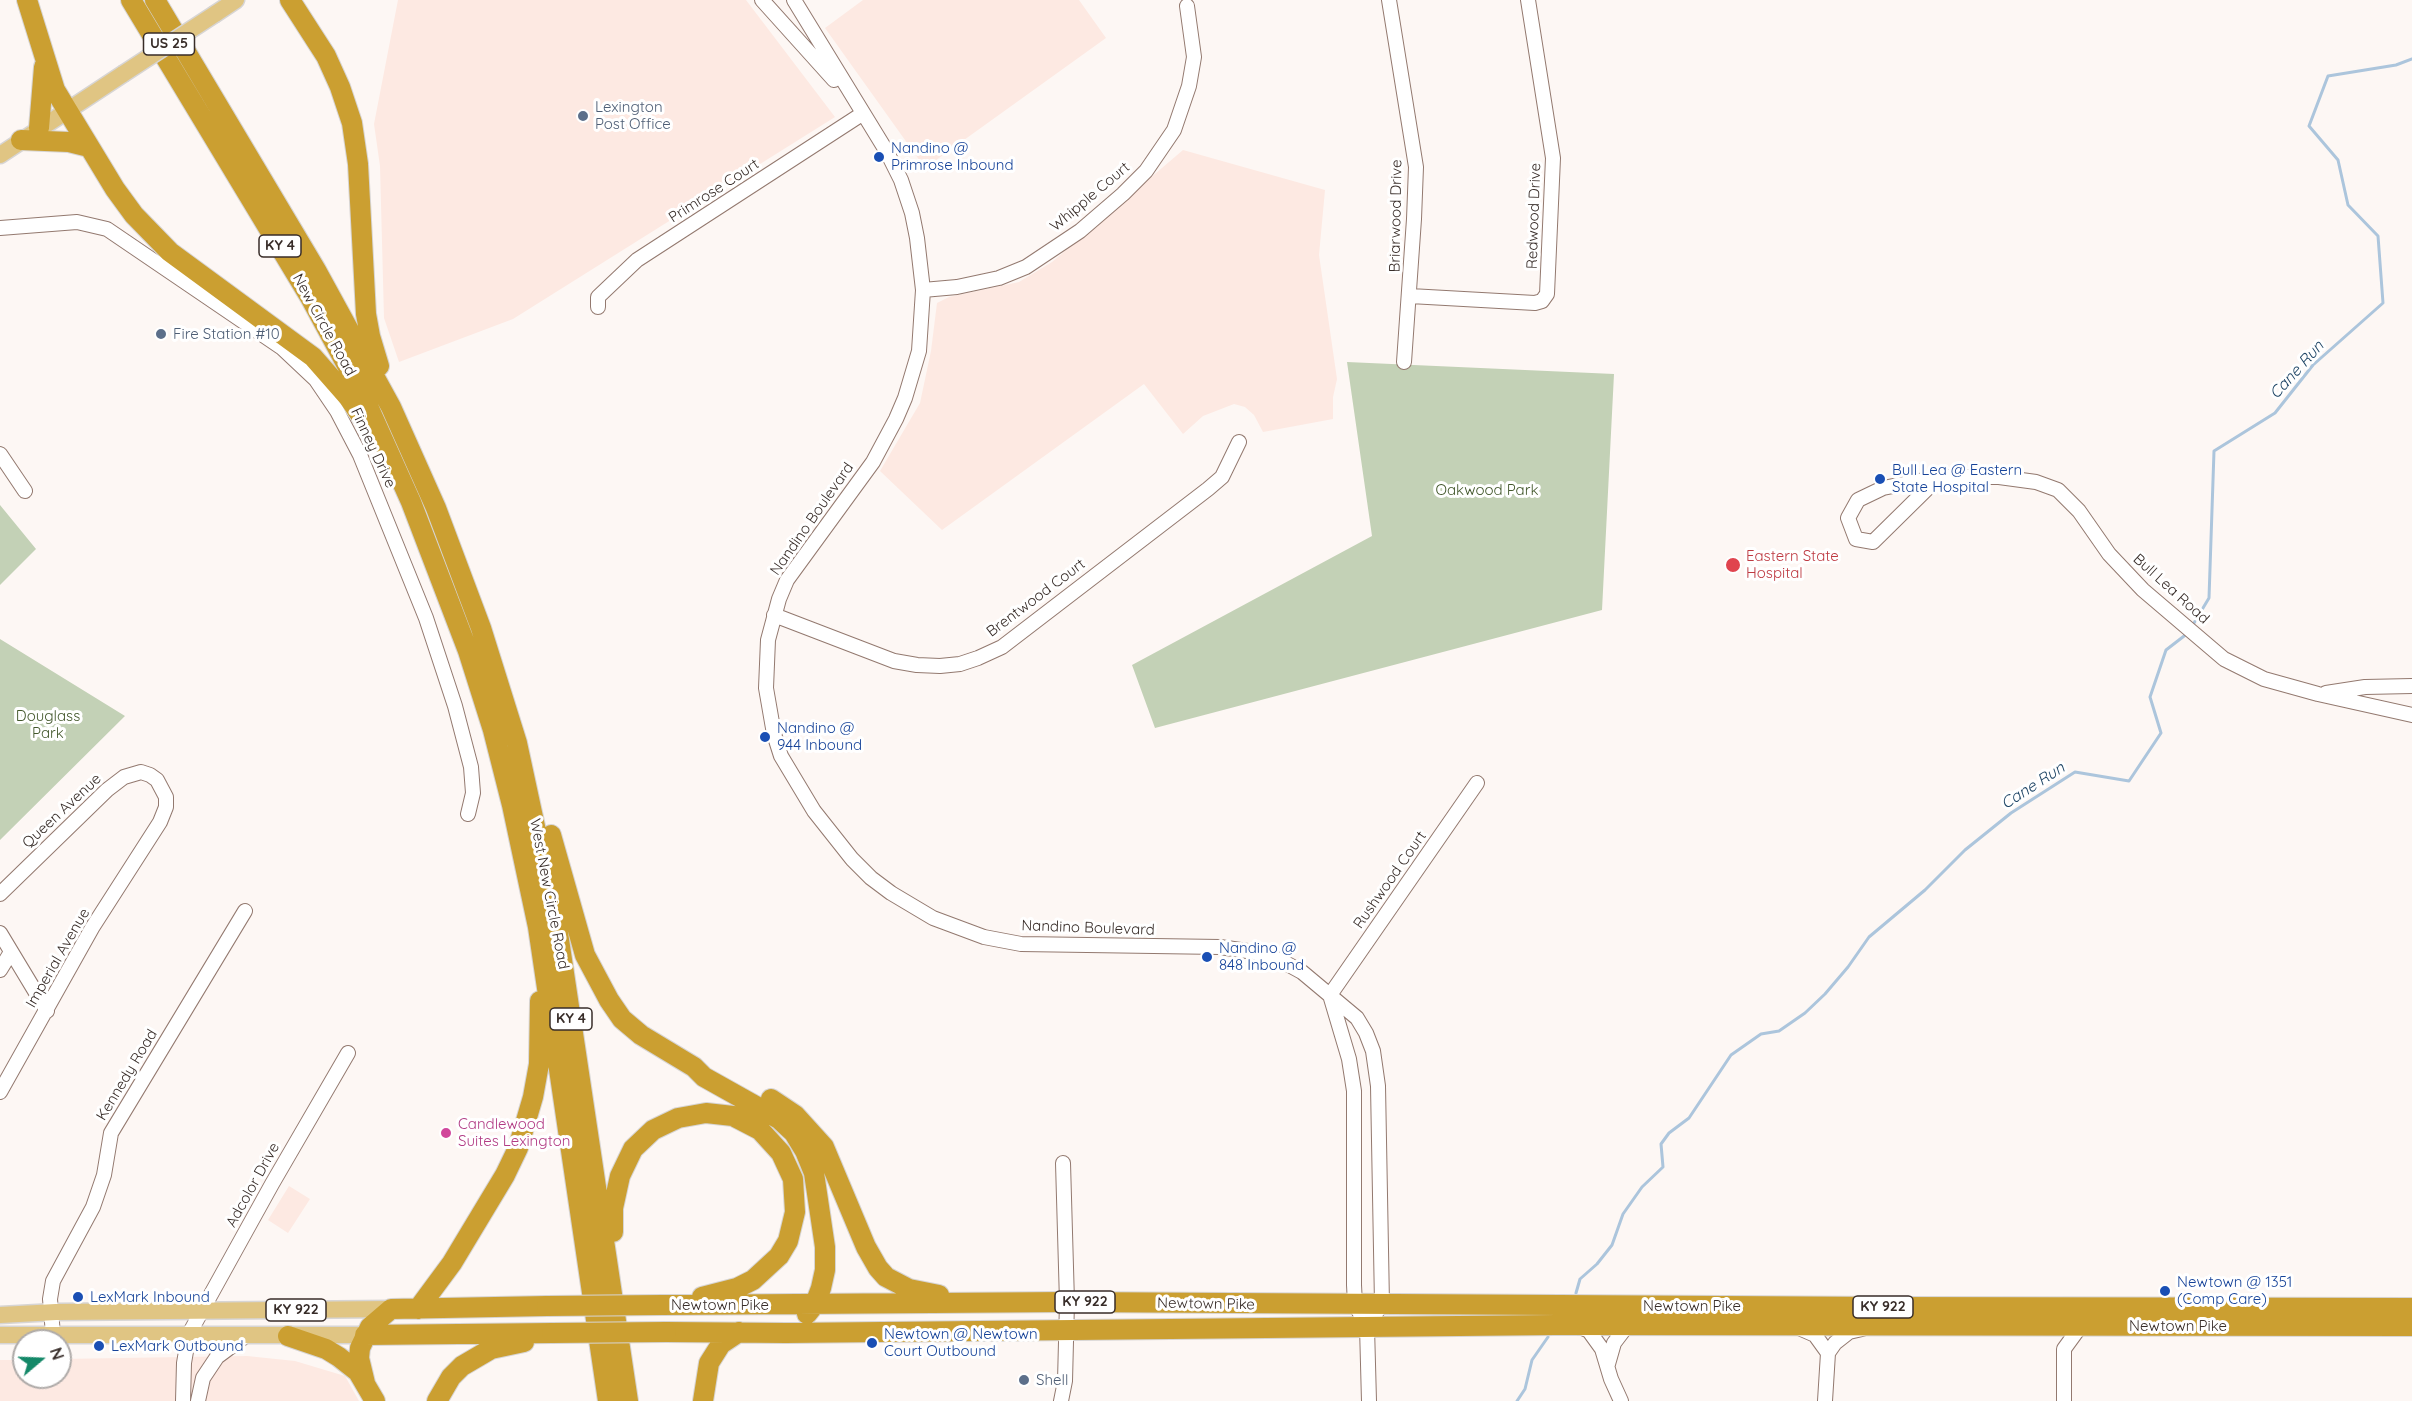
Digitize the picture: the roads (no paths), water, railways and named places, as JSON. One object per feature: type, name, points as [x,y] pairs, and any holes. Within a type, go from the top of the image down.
[{"type":"highway","points":[[27,0],[55,90],[115,189],[153,236],[188,265],[298,344],[328,372],[358,411],[411,502]]},
{"type":"highway","name":"New Circle Road","points":[[131,0],[333,338],[363,395],[411,502]]},
{"type":"highway","name":"New Circle Road","points":[[155,0],[316,270],[391,406]]},
{"type":"highway","points":[[290,0],[326,56],[340,87],[352,123],[358,164],[366,314],[370,336],[391,406]]},
{"type":"highway","points":[[39,128],[45,61]]},
{"type":"highway","points":[[21,140],[69,142],[89,147]]},
{"type":"highway","name":"West New Circle Road","points":[[391,406],[440,518],[481,628],[517,743],[558,933],[628,1401]]},
{"type":"highway","name":"West New Circle Road","points":[[411,502],[468,651],[493,730],[520,841],[538,927],[608,1401]]},
{"type":"highway","points":[[517,743],[532,768],[582,944],[595,976],[622,1019],[641,1035],[694,1067],[704,1077],[779,1119],[794,1133],[805,1151],[818,1191],[825,1247],[825,1270],[822,1288],[815,1304],[799,1323],[786,1333]]},
{"type":"highway","points":[[417,1309],[452,1263],[505,1175],[526,1125],[539,1064],[538,927]]},
{"type":"highway","points":[[694,1067],[711,1070],[769,1097],[795,1114],[815,1134],[828,1156],[872,1260],[886,1277],[909,1289],[924,1293],[1014,1303]]},
{"type":"highway","points":[[612,1298],[613,1208],[620,1176],[633,1149],[665,1122],[693,1113],[720,1113],[748,1122],[771,1140],[781,1153],[793,1179],[795,1212],[788,1241],[780,1256],[753,1280],[717,1294],[662,1305]]},
{"type":"highway","name":"Newtown Pike","points":[[390,1309],[1067,1302],[2412,1308]]},
{"type":"highway","points":[[1874,1326],[1899,1317],[1924,1316],[1934,1307]]},
{"type":"highway","points":[[365,1383],[358,1358],[365,1335],[375,1322],[390,1309]]},
{"type":"highway","name":"Newtown Pike","points":[[365,1335],[1576,1325],[2412,1326]]},
{"type":"highway","points":[[703,1401],[709,1362],[721,1344],[739,1332]]},
{"type":"highway","points":[[437,1401],[451,1377],[462,1366],[479,1355],[491,1349],[552,1333]]},
{"type":"highway","points":[[288,1336],[326,1349],[339,1357],[358,1372],[375,1401]]},
{"type":"highway","points":[[599,1401],[601,1352]]},
{"type":"main road","name":"US 25","points":[[0,155],[236,0]]},
{"type":"main road","name":"Newtown Pike","points":[[0,1315],[390,1309]]},
{"type":"main road","name":"Newtown Pike","points":[[72,1334],[365,1335]]},
{"type":"street","name":"Nandino Boulevard","points":[[762,0],[825,62]]},
{"type":"street","name":"Nandino Boulevard","points":[[794,0],[825,62],[888,153],[901,180],[912,213],[921,260],[923,290],[919,351],[913,375],[896,419],[873,462],[787,580],[774,615],[768,640],[766,688],[774,734],[781,756],[814,811],[871,878],[933,918],[984,937],[1021,944],[1220,947],[1254,952],[1280,960],[1302,972],[1342,1004],[1362,1024],[1376,1065],[1379,1110],[1382,1304]]},
{"type":"street","name":"Briarwood Drive","points":[[1389,0],[1416,167],[1410,296],[1404,362]]},
{"type":"street","name":"Redwood Drive","points":[[1410,296],[1535,303],[1542,301],[1547,294],[1553,158],[1528,0]]},
{"type":"street","name":"Whipple Court","points":[[923,290],[957,287],[988,280],[1026,267],[1080,231],[1146,171],[1174,130],[1189,86],[1194,57],[1188,6]]},
{"type":"street","name":"Primrose Court","points":[[598,307],[598,297],[637,260],[862,114]]},
{"type":"street","name":"Finney Drive","points":[[0,228],[77,222],[107,229],[282,348],[316,380],[337,411],[360,455],[426,618],[455,706],[471,766],[472,793],[468,814]]},
{"type":"street","name":"Brentwood Court","points":[[774,615],[894,661],[940,666],[960,664],[978,658],[1002,647],[1194,501],[1222,477],[1239,442]]},
{"type":"street","points":[[0,454],[25,491]]},
{"type":"street","name":"Bull Lea Road","points":[[1938,477],[1873,542],[1856,539],[1848,518],[1858,500],[1883,488],[1938,477],[1999,477],[2025,480],[2058,490],[2079,511],[2109,554],[2154,600],[2224,659],[2264,679],[2412,716]]},
{"type":"street","name":"Bull Lea Road","points":[[2318,694],[2365,687],[2412,686]]},
{"type":"street","name":"Queen Avenue","points":[[0,894],[107,790],[124,777],[141,772],[150,774],[158,780],[166,797],[166,807],[160,822],[148,842]]},
{"type":"street","name":"Rushwood Court","points":[[1330,996],[1477,783]]},
{"type":"street","name":"Imperial Avenue","points":[[0,1092],[92,928],[148,842]]},
{"type":"street","name":"Kennedy Road","points":[[53,1329],[51,1285],[93,1207],[104,1175],[111,1133],[244,911]]},
{"type":"street","points":[[0,933],[47,1011]]},
{"type":"street","points":[[0,970],[11,952]]},
{"type":"street","points":[[1330,996],[1349,1059],[1354,1091],[1354,1304],[1367,1327],[1369,1401]]},
{"type":"street","name":"Adcolor Drive","points":[[189,1334],[348,1053]]},
{"type":"street","points":[[1061,1401],[1065,1381],[1067,1330],[1063,1163]]},
{"type":"street","points":[[1367,1327],[1382,1304]]},
{"type":"street","points":[[1576,1325],[1590,1331],[1602,1349],[1611,1379],[1621,1401]]},
{"type":"street","points":[[1608,1364],[1614,1343],[1626,1326]]},
{"type":"street","points":[[1792,1326],[1815,1335],[1828,1353]]},
{"type":"street","points":[[1825,1401],[1828,1353],[1835,1343],[1849,1332],[1874,1326]]},
{"type":"street","points":[[2049,1327],[2064,1349],[2064,1401]]},
{"type":"street","points":[[2064,1349],[2080,1327]]},
{"type":"street","points":[[183,1401],[184,1363],[189,1334]]},
{"type":"street","points":[[198,1401],[203,1378],[217,1357],[248,1334]]},
{"type":"waterway","name":"Cane Run","points":[[2191,628],[2209,598],[2214,451],[2275,413],[2313,365],[2383,303],[2378,236],[2348,205],[2338,160],[2309,126],[2328,76],[2396,65],[2412,59]]},
{"type":"waterway","name":"Cane Run","points":[[1576,1293],[1580,1279],[1597,1264],[1612,1245],[1623,1214],[1642,1187],[1663,1167],[1661,1144],[1669,1133],[1689,1118],[1731,1055],[1761,1034],[1779,1031],[1805,1013],[1848,967],[1869,937],[1925,890],[1965,850],[2011,813],[2075,772],[2129,781],[2161,733],[2150,697],[2166,650],[2188,633]]},
{"type":"waterway","name":"Cane Run","points":[[1517,1401],[1525,1389],[1532,1360],[1548,1337]]},
{"type":"place","name":"Lexington Post Office","points":[[583,116]]},
{"type":"place","name":"Nandino @ Primrose Inbound","points":[[879,157]]},
{"type":"place","name":"Fire Station #10","points":[[161,334]]},
{"type":"place","name":"Bull Lea @ Eastern State Hospital","points":[[1880,479]]},
{"type":"place","name":"Eastern State Hospital","points":[[1733,565]]},
{"type":"place","name":"Nandino @ 944 Inbound","points":[[765,737]]},
{"type":"place","name":"Nandino @ 848 Inbound","points":[[1207,957]]},
{"type":"place","name":"Candlewood Suites Lexington","points":[[446,1133]]},
{"type":"place","name":"Newtown @ 1351 (Comp Care)","points":[[2165,1291]]},
{"type":"place","name":"LexMark Inbound","points":[[78,1297]]},
{"type":"place","name":"Newtown @ Newtown Court Outbound","points":[[872,1343]]},
{"type":"place","name":"LexMark Outbound","points":[[99,1346]]},
{"type":"place","name":"Shell","points":[[1024,1380]]},
{"type":"park label","name":"Oakwood Park","points":[[1487,490]]},
{"type":"park label","name":"Douglass Park","points":[[48,724]]}]
